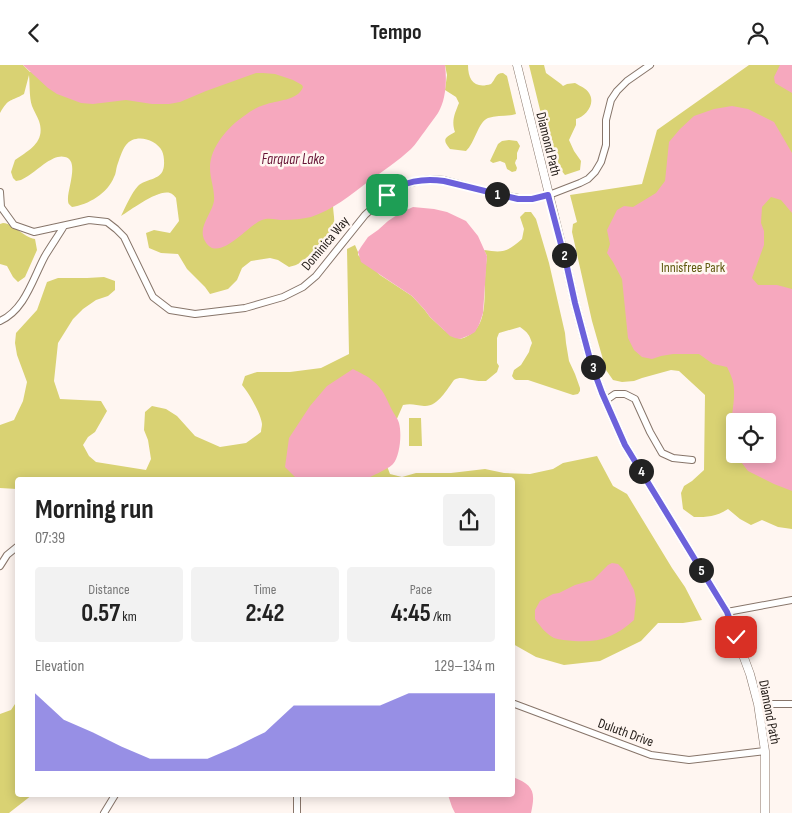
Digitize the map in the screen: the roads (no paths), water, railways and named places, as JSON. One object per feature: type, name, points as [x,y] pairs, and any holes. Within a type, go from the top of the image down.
[{"type":"street","name":"Diamond Path","points":[[517,65],[575,303],[598,384],[625,445],[727,612],[750,674],[758,704],[765,751],[765,813]]},
{"type":"street","name":"Dominica Way","points":[[64,226],[88,220],[107,222],[116,229],[124,237],[153,297],[170,310],[195,315],[245,308],[283,297],[316,276],[365,215],[390,192],[414,181],[433,179],[518,199],[532,199],[548,195],[588,179],[595,172],[605,153],[606,121],[611,100],[627,81],[650,65]]},
{"type":"street","points":[[0,192],[1,207],[14,225],[34,232],[64,226]]},
{"type":"street","points":[[0,321],[8,317],[23,301],[46,255],[64,226]]},
{"type":"street","points":[[605,401],[615,394],[625,394],[635,399],[662,453],[673,458],[692,459]]},
{"type":"street","points":[[0,566],[7,555],[15,548]]},
{"type":"street","points":[[727,612],[792,600]]},
{"type":"street","name":"Duluth Drive","points":[[515,704],[651,755],[689,760],[765,751]]},
{"type":"street","points":[[758,704],[792,704]]},
{"type":"street","points":[[104,813],[114,797]]},
{"type":"street","points":[[297,797],[297,813]]},
{"type":"water","name":"Farquar Lake","points":[[23,65],[445,65],[446,83],[441,108],[413,147],[396,162],[348,197],[311,217],[291,220],[262,220],[233,241],[217,249],[211,247],[205,241],[203,231],[214,201],[210,168],[217,145],[226,132],[249,112],[261,106],[292,98],[300,92],[303,87],[302,85],[275,74],[256,73],[180,102],[152,104],[126,100],[93,104],[81,103],[57,94]]},
{"type":"water","points":[[780,65],[792,65],[792,93],[775,83],[774,77]]},
{"type":"water","name":"Innisfree Park","points":[[732,106],[748,109],[774,122],[792,153],[792,213],[781,200],[771,197],[762,207],[761,223],[764,231],[764,245],[752,278],[758,285],[777,285],[792,289],[792,491],[748,471],[742,463],[776,463],[776,413],[733,413],[734,387],[727,367],[713,364],[699,354],[673,354],[652,359],[642,357],[634,350],[628,338],[622,279],[607,253],[610,244],[607,230],[617,210],[624,206],[633,207],[656,193],[665,181],[669,142],[694,116],[714,109]]},
{"type":"water","points":[[413,207],[447,212],[466,221],[478,236],[487,256],[483,313],[475,332],[460,339],[450,336],[412,296],[361,262],[358,252],[368,237],[400,213]]},
{"type":"water","points":[[353,369],[369,378],[380,388],[398,420],[400,428],[399,450],[393,464],[388,468],[370,477],[295,477],[285,467],[289,438],[310,406],[327,386]]},
{"type":"water","points":[[612,563],[618,564],[623,569],[634,590],[636,600],[634,620],[613,635],[591,641],[554,638],[541,627],[535,619],[535,610],[540,601],[575,585],[593,580]]},
{"type":"water","points":[[515,778],[529,786],[533,794],[531,813],[455,813],[449,797],[515,797]]}]
